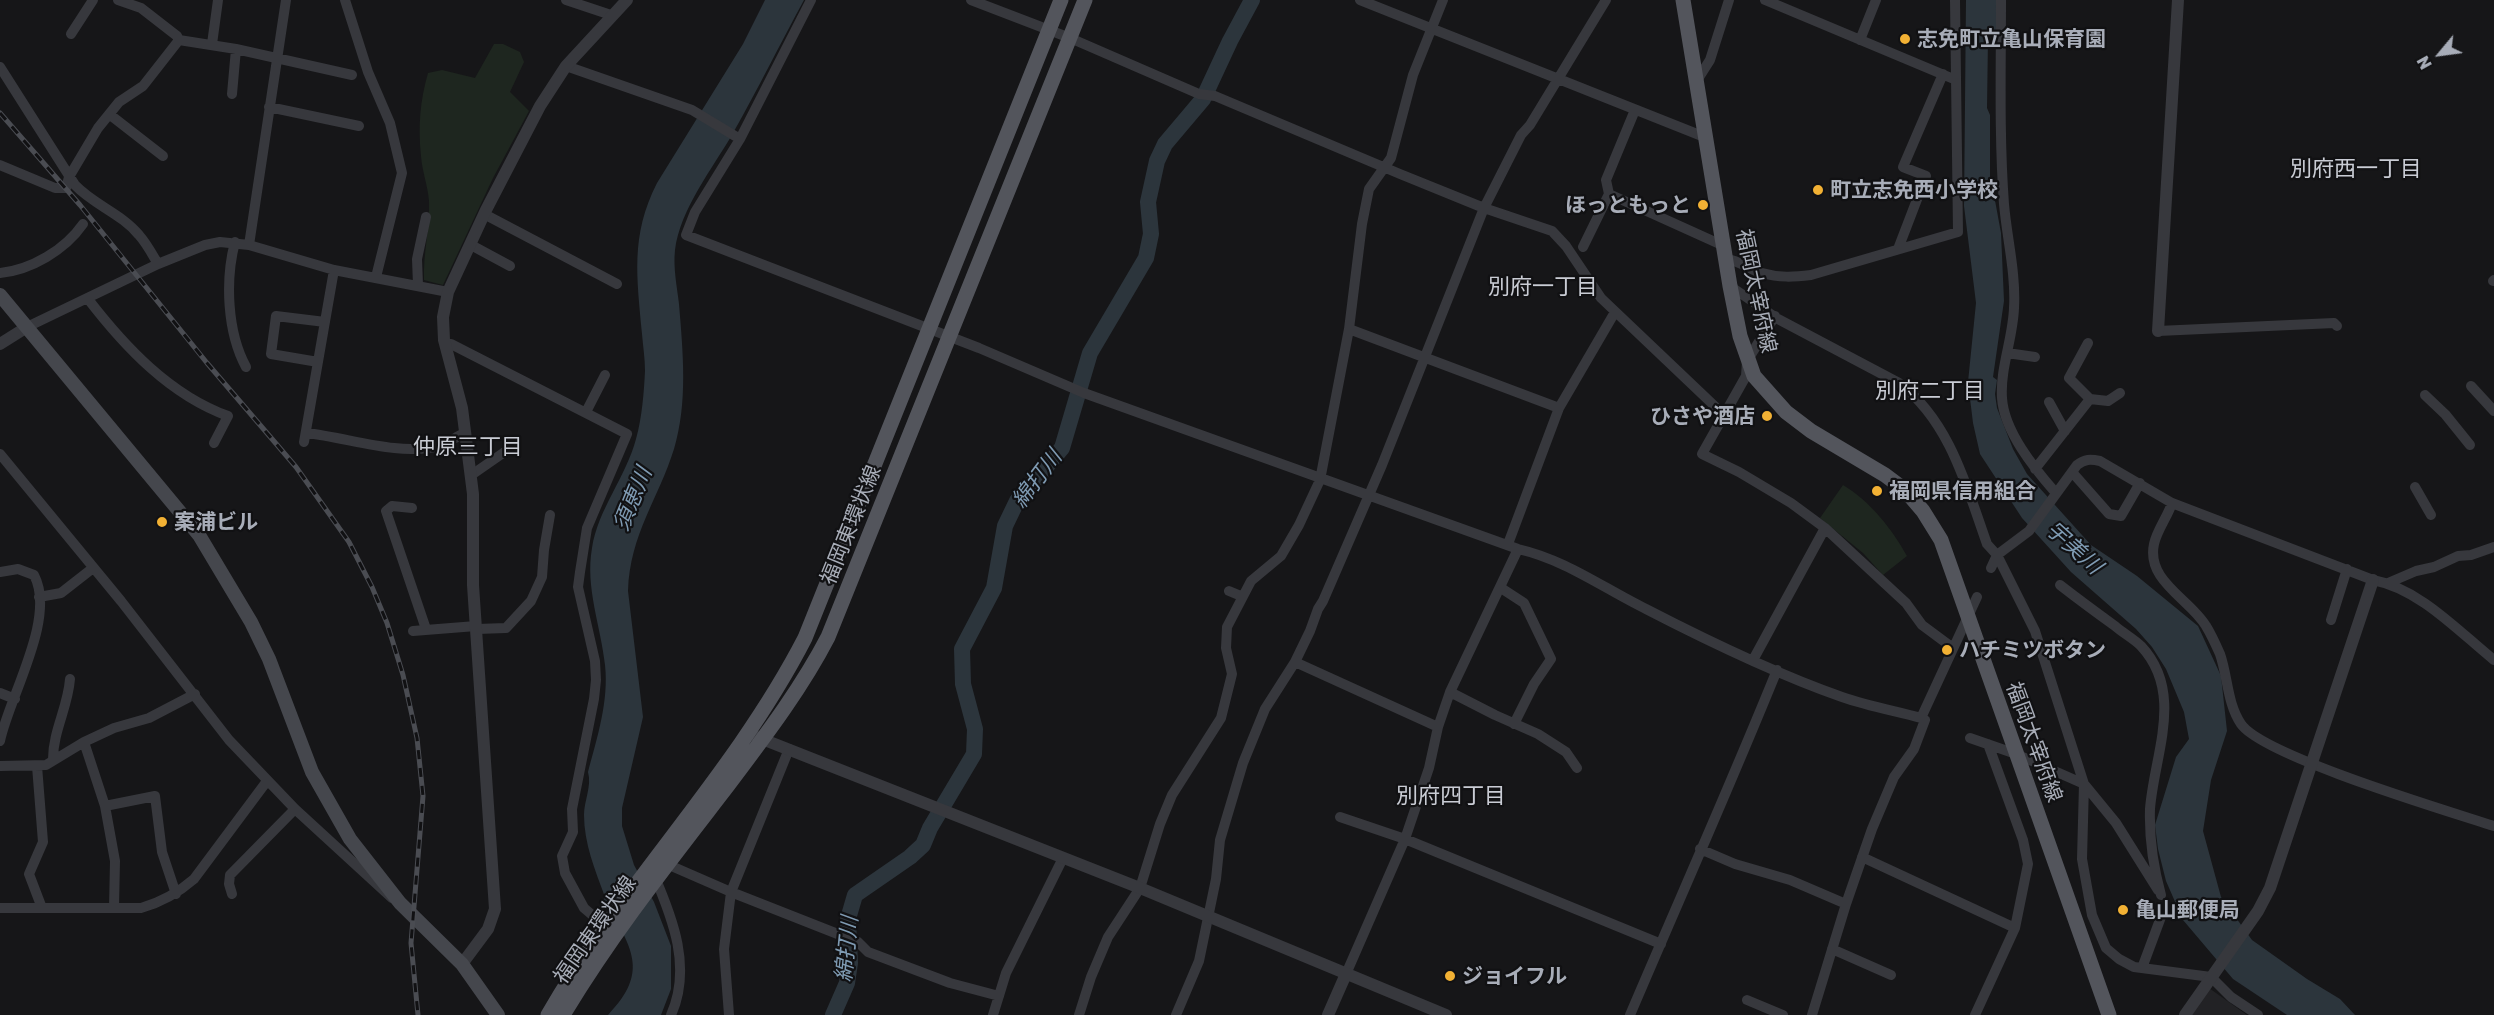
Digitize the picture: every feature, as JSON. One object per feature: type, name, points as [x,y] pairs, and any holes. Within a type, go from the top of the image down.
[{"type":"main road","name":"福岡東環状線","points":[[563,1015],[650,876],[669,865],[755,737],[805,638],[1061,0]]},
{"type":"main road","name":"福岡東環状線","points":[[548,1015],[572,974],[605,926],[650,876],[755,737],[816,661],[828,637],[1085,0]]},
{"type":"main road","name":"福岡太宰府線","points":[[1683,0],[1730,286],[1747,361],[1763,388],[1786,412],[1811,431],[1905,489],[1923,511],[1941,540],[2109,1015]]},
{"type":"main road","points":[[0,295],[199,535],[224,573],[269,659],[312,772],[350,839],[400,903],[462,964],[498,1015]]},
{"type":"street","points":[[71,34],[93,0]]},
{"type":"street","points":[[118,0],[141,4],[179,40]]},
{"type":"street","points":[[212,44],[218,0]]},
{"type":"street","points":[[249,245],[286,0]]},
{"type":"street","points":[[345,0],[368,72],[390,123],[402,173],[376,278]]},
{"type":"street","points":[[566,0],[610,15]]},
{"type":"street","points":[[462,964],[488,929],[495,909],[477,627],[472,585],[473,494],[462,408],[445,344],[443,317],[448,292],[484,214],[540,106],[566,66],[610,15],[627,0]]},
{"type":"street","points":[[811,0],[695,212],[686,235],[929,329],[1084,393],[1320,480],[1368,494],[1538,554],[1576,569],[1645,609],[1753,660],[1842,697],[1925,720],[1914,749],[1894,777],[1862,857],[1812,1015]]},
{"type":"street","points":[[971,0],[1049,30],[1199,94],[1215,96],[1484,208],[1552,231],[1566,246],[1601,298],[1723,414]]},
{"type":"street","points":[[1360,0],[1707,138]]},
{"type":"street","points":[[1079,1015],[1091,977],[1108,937],[1140,888],[1156,835],[1172,795],[1221,718],[1227,702],[1232,674],[1226,648],[1227,627],[1241,596],[1251,581],[1281,556],[1299,525],[1320,480],[1349,329],[1369,189],[1391,158],[1413,75],[1443,0]]},
{"type":"street","points":[[1176,1015],[1199,961],[1207,933],[1207,917],[1216,879],[1220,840],[1243,763],[1266,709],[1310,631],[1382,465],[1484,208],[1521,135],[1530,125],[1606,0]]},
{"type":"street","points":[[1696,82],[1710,60],[1729,0]]},
{"type":"street","points":[[1765,0],[1956,80]]},
{"type":"street","points":[[1860,40],[1876,0]]},
{"type":"street","points":[[1609,194],[1762,273],[1788,278],[1811,275],[1958,232],[1954,0]]},
{"type":"street","points":[[2001,0],[2005,206],[2013,260],[2014,309],[2002,399],[2017,439],[2035,469],[2054,494]]},
{"type":"street","points":[[2178,0],[2158,331],[2334,323],[2337,326]]},
{"type":"street","points":[[179,40],[237,49],[352,75]]},
{"type":"street","points":[[0,165],[55,189],[66,188],[69,177],[109,114],[119,102],[143,86],[179,40]]},
{"type":"street","points":[[232,94],[237,49]]},
{"type":"street","points":[[566,66],[692,110],[737,136]]},
{"type":"street","points":[[0,67],[69,177],[84,195],[108,210],[139,235],[158,264]]},
{"type":"street","points":[[1898,249],[1926,176],[1903,167],[1942,74]]},
{"type":"street","points":[[269,107],[359,126]]},
{"type":"street","points":[[1583,247],[1609,194],[1606,180],[1635,110]]},
{"type":"street","points":[[109,114],[163,156]]},
{"type":"street","points":[[484,214],[617,284]]},
{"type":"street","points":[[418,285],[417,259],[426,217]]},
{"type":"street","points":[[0,273],[16,272],[53,253],[83,224]]},
{"type":"street","points":[[235,243],[230,276],[232,321],[239,354],[246,367]]},
{"type":"street","points":[[0,344],[27,327],[158,264],[205,245],[235,243],[249,245],[334,270],[448,292]]},
{"type":"street","points":[[471,245],[510,266]]},
{"type":"street","points":[[334,270],[305,438],[391,449],[438,446],[465,433]]},
{"type":"street","points":[[1730,286],[1775,316],[1911,392],[1939,428],[1955,454],[1987,544],[1997,555],[2035,631],[2084,784],[2082,859],[2092,915],[2106,948],[2134,967],[2213,974],[2232,997],[2258,1015]]},
{"type":"street","points":[[88,299],[126,344],[153,370],[190,398],[228,416],[214,443]]},
{"type":"street","points":[[1328,1015],[1405,839],[1429,768],[1438,727],[1450,692],[1484,618],[1501,588],[1559,408],[1616,312]]},
{"type":"street","points":[[318,362],[271,354],[276,316],[325,322]]},
{"type":"street","points":[[1775,316],[1747,361],[1746,376],[1702,454],[1739,472],[1791,503],[1825,528],[1906,603],[1922,625],[1953,648]]},
{"type":"street","points":[[1349,329],[1559,408]]},
{"type":"street","points":[[2088,343],[2069,378],[2090,399],[2108,401],[2120,393]]},
{"type":"street","points":[[445,344],[452,344],[627,434],[587,528],[580,572],[578,587],[595,661],[595,690],[572,809],[573,832],[562,856],[565,873],[584,908],[605,926]]},
{"type":"street","points":[[2007,353],[2035,357]]},
{"type":"street","points":[[586,412],[605,375]]},
{"type":"street","points":[[2470,386],[2494,411]]},
{"type":"street","points":[[2425,395],[2445,414],[2470,446]]},
{"type":"street","points":[[2035,469],[2090,399]]},
{"type":"street","points":[[2049,402],[2065,431]]},
{"type":"street","points":[[470,476],[506,451]]},
{"type":"street","points":[[0,454],[195,694],[229,740],[267,781],[338,850],[385,893],[400,903]]},
{"type":"street","points":[[1991,568],[1997,555],[2029,531],[2072,472],[2082,461],[2090,459],[2100,461],[2172,502],[2373,580],[2388,583],[2414,596],[2494,660]]},
{"type":"street","points":[[2072,472],[2109,514],[2121,516],[2140,483]]},
{"type":"street","points":[[2415,487],[2431,515]]},
{"type":"street","points":[[2172,502],[2154,544],[2154,564],[2162,579],[2205,624],[2219,654],[2231,704],[2242,726],[2262,741],[2313,764],[2494,826]]},
{"type":"street","points":[[412,508],[392,506],[386,511],[426,629]]},
{"type":"street","points":[[413,631],[477,627],[506,628],[531,601],[542,577],[550,515]]},
{"type":"street","points":[[1753,660],[1825,528]]},
{"type":"street","points":[[2388,583],[2458,556],[2471,555],[2494,547]]},
{"type":"street","points":[[39,597],[61,593],[93,568]]},
{"type":"street","points":[[0,572],[18,569],[34,575],[39,597],[38,627],[29,661],[0,741]]},
{"type":"street","points":[[2331,620],[2347,569]]},
{"type":"street","points":[[2185,1015],[2258,911],[2270,888],[2373,580]]},
{"type":"street","points":[[1970,738],[2016,754],[2084,784],[2116,823],[2162,896],[2152,863],[2150,836],[2155,769],[2166,716],[2163,689],[2156,670],[2140,646],[2060,585]]},
{"type":"street","points":[[1501,588],[1524,603],[1551,659],[1534,684],[1514,724]]},
{"type":"street","points":[[1228,591],[1241,596]]},
{"type":"street","points":[[1922,718],[1977,597]]},
{"type":"street","points":[[1294,662],[1438,727]]},
{"type":"street","points":[[1630,1015],[1700,849],[1742,757],[1777,670]]},
{"type":"street","points":[[53,759],[53,742],[69,699],[70,679]]},
{"type":"street","points":[[1450,692],[1538,734],[1566,752],[1577,768]]},
{"type":"street","points":[[0,693],[15,699]]},
{"type":"street","points":[[0,766],[46,765],[84,742],[114,728],[149,718],[195,694]]},
{"type":"street","points":[[755,737],[1140,888],[1446,1015]]},
{"type":"street","points":[[84,742],[105,806],[115,861],[114,908]]},
{"type":"street","points":[[1975,1015],[2014,928],[2028,864],[2024,840],[1988,744]]},
{"type":"street","points":[[729,1015],[724,949],[731,892],[789,749]]},
{"type":"street","points":[[37,766],[43,842],[29,874],[42,908]]},
{"type":"street","points":[[0,908],[141,908],[161,902],[176,894],[194,879],[267,781]]},
{"type":"street","points":[[105,806],[155,796],[162,852],[176,894]]},
{"type":"street","points":[[232,894],[229,884],[230,875],[295,809]]},
{"type":"street","points":[[1340,817],[1405,839],[1661,944]]},
{"type":"street","points":[[338,850],[350,839]]},
{"type":"street","points":[[1700,849],[1735,864],[1790,880],[1846,904]]},
{"type":"street","points":[[1862,857],[2014,928]]},
{"type":"street","points":[[993,1015],[1006,974],[1062,858]]},
{"type":"street","points":[[669,865],[858,942],[868,952],[950,982],[999,996]]},
{"type":"street","points":[[650,876],[674,925],[682,972],[679,999],[671,1015]]},
{"type":"street","points":[[2142,968],[2162,917]]},
{"type":"street","points":[[1832,949],[1891,975]]},
{"type":"street","points":[[1747,1000],[1783,1015]]},
{"type":"shaded area","points":[[494,44],[503,44],[520,52],[524,62],[510,92],[529,111],[493,178],[443,285],[424,280],[429,201],[420,145],[420,114],[423,94],[428,73],[442,70],[475,78]]},
{"type":"shaded area","points":[[1843,485],[1880,516],[1907,556],[1883,575],[1863,553],[1820,518]]},
{"type":"shaded area","points":[[2209,988],[2247,1015],[2189,1015]]},
{"type":"water","name":"須恵川","points":[[765,0],[804,0],[742,116],[698,189],[678,235],[674,264],[683,359],[681,413],[668,467],[639,534],[630,571],[628,591],[643,717],[622,808],[622,826],[634,865],[654,902],[671,946],[671,989],[661,1015],[608,1015],[621,999],[633,972],[629,946],[607,901],[597,910],[605,897],[591,856],[584,825],[589,783],[588,772],[601,719],[606,679],[592,592],[590,563],[595,534],[626,467],[641,414],[645,371],[637,276],[639,239],[648,202],[657,183],[743,44]]},
{"type":"water","name":"宇美川","points":[[1966,0],[1997,0],[1997,33],[1991,33],[1988,38],[1987,108],[1990,115],[1990,191],[1994,195],[2001,233],[2004,301],[1993,377],[1997,380],[1995,394],[1997,408],[2013,449],[2027,474],[2091,545],[2137,576],[2198,626],[2221,676],[2227,731],[2211,780],[2203,831],[2221,897],[2252,940],[2340,999],[2355,1015],[2287,1015],[2233,979],[2183,920],[2166,881],[2155,825],[2176,757],[2189,739],[2184,712],[2166,669],[2152,647],[2136,629],[2071,572],[2022,518],[1980,454],[1973,423],[1968,382],[1976,303],[1964,206]]},
{"type":"waterway","name":"綿打川","points":[[833,1015],[847,983],[850,963],[848,919],[855,895],[910,857],[923,845],[930,828],[974,754],[975,729],[963,684],[962,649],[994,588],[1005,526],[1017,501],[1062,448],[1090,353],[1146,258],[1151,234],[1148,202],[1157,161],[1165,144],[1203,99],[1252,0]]},
{"type":"railway","points":[[0,113],[80,205],[207,363],[296,467],[349,542],[372,587],[387,623],[403,675],[417,738],[423,796],[411,943],[418,1015]]},
{"type":"place","name":"志免町立亀山保育園","points":[[1905,39]]},
{"type":"place","name":"町立志免西小学校","points":[[1818,190]]},
{"type":"place","name":"ほっともっと","points":[[1703,205]]},
{"type":"place","name":"ひさや酒店","points":[[1767,416]]},
{"type":"place","name":"福岡県信用組合","points":[[1877,491]]},
{"type":"place","name":"案浦ビル","points":[[162,522]]},
{"type":"place","name":"ハチミツボタン","points":[[1947,650]]},
{"type":"place","name":"亀山郵便局","points":[[2123,910]]},
{"type":"place","name":"ジョイフル","points":[[1450,976]]},
{"type":"district","name":"別府西一丁目","points":[[2356,169]]},
{"type":"district","name":"別府一丁目","points":[[1543,287]]},
{"type":"district","name":"別府二丁目","points":[[1930,391]]},
{"type":"district","name":"仲原三丁目","points":[[468,447]]},
{"type":"district","name":"別府四丁目","points":[[1451,796]]}]
